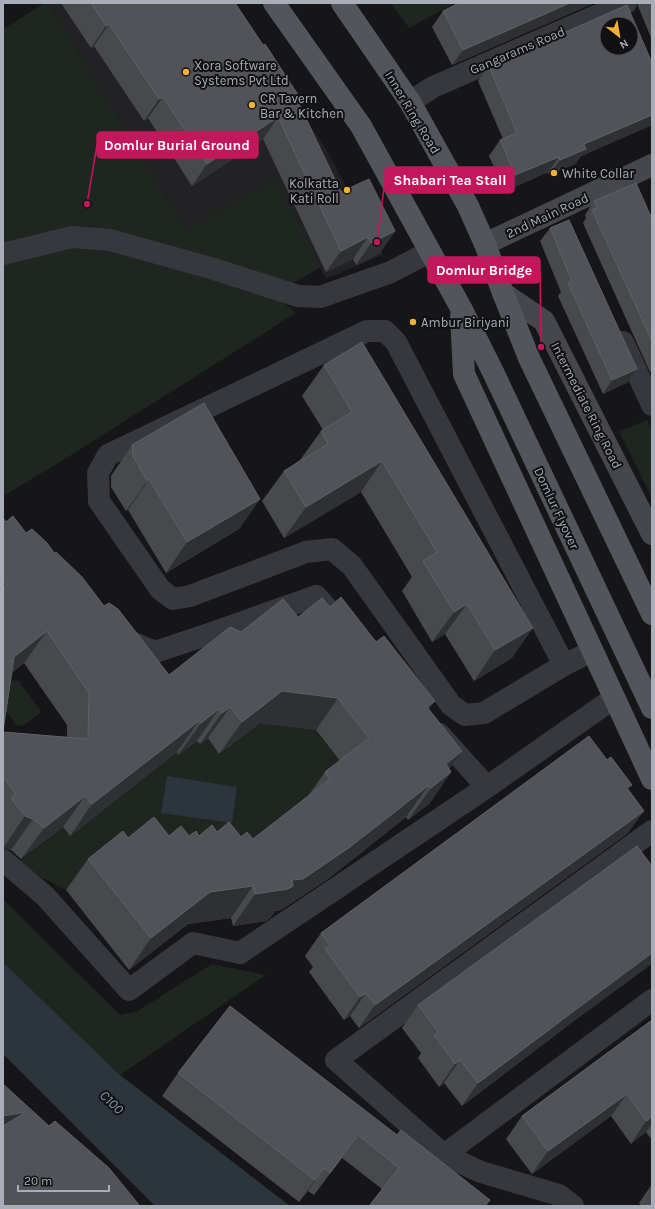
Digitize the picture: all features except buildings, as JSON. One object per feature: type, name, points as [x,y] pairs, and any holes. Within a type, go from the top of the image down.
[{"type":"main road","points":[[274,3],[361,126],[461,308],[464,374],[652,779]]},
{"type":"main road","name":"Inner Ring Road","points":[[342,3],[410,102],[468,206],[485,244],[503,293]]},
{"type":"main road","points":[[503,293],[529,358],[652,614]]},
{"type":"main road","name":"Domlur Flyover","points":[[461,308],[494,374],[652,708]]},
{"type":"street","points":[[625,4],[629,16]]},
{"type":"street","name":"Gangarams Road","points":[[410,102],[433,87],[625,4]]},
{"type":"street","name":"2nd Main Road","points":[[485,244],[652,164]]},
{"type":"street","points":[[562,208],[571,229]]},
{"type":"street","points":[[3,254],[72,237],[110,240],[214,268],[298,296],[320,297],[391,272],[429,252]]},
{"type":"street","name":"Intermediate Ring Road","points":[[503,293],[544,321],[652,534]]},
{"type":"street","points":[[616,327],[652,405]]},
{"type":"street","points":[[564,665],[396,342],[385,331],[367,330],[108,455],[98,474],[99,501],[160,589],[172,599],[190,596],[306,552],[332,549],[352,566],[451,705],[465,715],[484,713],[564,665],[592,651]]},
{"type":"street","points":[[100,629],[155,652],[316,596],[354,638]]},
{"type":"street","points":[[3,860],[45,896],[129,990],[193,943],[240,953],[614,698]]},
{"type":"street","points":[[428,721],[486,786]]},
{"type":"street","points":[[573,1206],[559,1195],[481,1172],[444,1155],[336,1060],[652,832]]},
{"type":"street","points":[[444,1155],[652,1000]]},
{"type":"shaded area","points":[[45,3],[48,3],[186,229],[276,178],[321,267],[274,294],[296,313],[5,495],[3,493],[3,29]]},
{"type":"shaded area","points":[[48,3],[219,3],[322,142],[383,255],[326,279],[276,178],[186,229]]},
{"type":"shaded area","points":[[391,3],[455,3],[409,28]]},
{"type":"shaded area","points":[[647,420],[652,430],[652,498],[619,431]]},
{"type":"shaded area","points":[[10,680],[19,681],[41,711],[23,726],[16,725],[6,711]]},
{"type":"shaded area","points":[[307,719],[350,774],[230,871],[100,863],[66,890],[16,864],[63,827],[68,834],[163,750],[208,738],[220,754],[254,722],[306,729]]},
{"type":"shaded area","points":[[3,899],[120,1015],[136,1012],[212,964],[266,975],[120,1075],[3,962]]},
{"type":"water","points":[[167,776],[237,787],[232,823],[161,813]]},
{"type":"water","name":"C100","points":[[3,962],[120,1075],[290,1206],[155,1206],[3,1054]]},
{"type":"place","name":"Xora Software Systems Pvt Ltd","points":[[186,72]]},
{"type":"place","name":"CR Tavern Bar & Kitchen","points":[[252,105]]},
{"type":"place","name":"White Collar","points":[[554,173]]},
{"type":"place","name":"Kolkatta Kati Roll","points":[[347,190]]},
{"type":"place","name":"Domlur Burial Ground","points":[[87,204]]},
{"type":"place","name":"Shabari Tea Stall","points":[[377,242]]},
{"type":"place","name":"Ambur Biriyani","points":[[413,322]]},
{"type":"place","name":"Domlur Bridge","points":[[541,347]]}]
